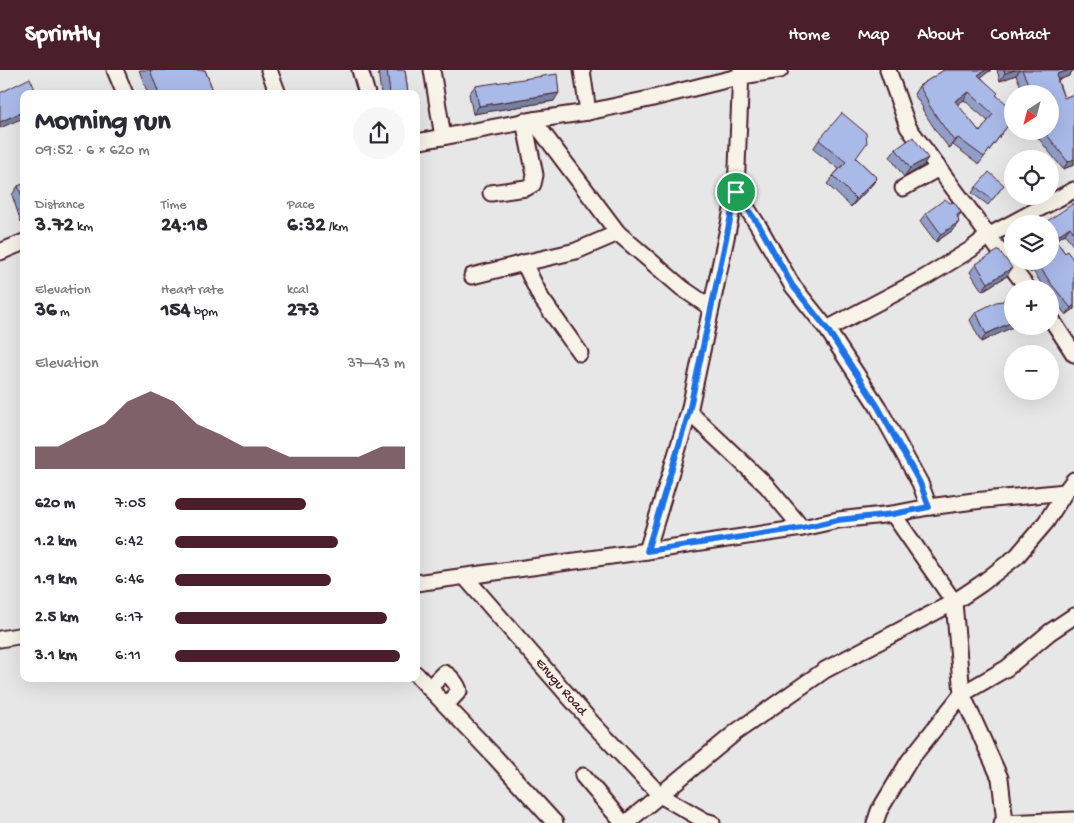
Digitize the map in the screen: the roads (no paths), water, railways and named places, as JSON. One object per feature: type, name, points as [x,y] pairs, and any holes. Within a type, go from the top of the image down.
[{"type":"street","points":[[115,70],[123,90]]},
{"type":"street","points":[[269,70],[276,90]]},
{"type":"street","points":[[360,70],[366,90]]},
{"type":"street","points":[[432,70],[442,137]]},
{"type":"street","points":[[582,70],[588,112]]},
{"type":"street","points":[[420,141],[588,112],[649,99],[741,73],[780,70]]},
{"type":"street","points":[[888,70],[908,127],[1021,280]]},
{"type":"street","points":[[647,551],[689,412],[736,192],[741,73]]},
{"type":"street","points":[[491,193],[526,188],[533,184],[535,175],[528,121]]},
{"type":"street","points":[[528,121],[618,232],[682,288],[712,308]]},
{"type":"street","points":[[903,188],[939,168]]},
{"type":"street","points":[[827,329],[924,278],[970,250],[988,236],[1074,190]]},
{"type":"street","points":[[736,192],[760,227],[792,285],[827,329],[878,407],[920,483],[929,507]]},
{"type":"street","points":[[472,276],[576,251],[618,232]]},
{"type":"street","points":[[0,252],[20,244]]},
{"type":"street","points":[[524,263],[541,298],[580,353]]},
{"type":"street","points":[[1059,331],[1074,354]]},
{"type":"street","points":[[689,412],[766,485],[802,528]]},
{"type":"street","points":[[583,776],[624,823],[736,732],[825,670],[954,602],[981,584],[1017,556],[1046,522],[1064,492],[1074,480]]},
{"type":"street","points":[[420,583],[647,551],[929,507],[1064,492]]},
{"type":"street","points":[[893,514],[954,602],[962,694],[1000,778],[1004,823],[1074,820]]},
{"type":"street","name":"Enugu Road","points":[[465,577],[592,723],[660,795],[705,821],[712,823]]},
{"type":"street","points":[[875,823],[879,811],[909,761],[962,694],[1007,668],[1050,632],[1074,616]]},
{"type":"street","points":[[0,638],[20,636]]},
{"type":"street","points":[[429,688],[444,673],[448,675],[459,688],[459,691],[446,705]]},
{"type":"street","points":[[420,678],[555,823]]}]
